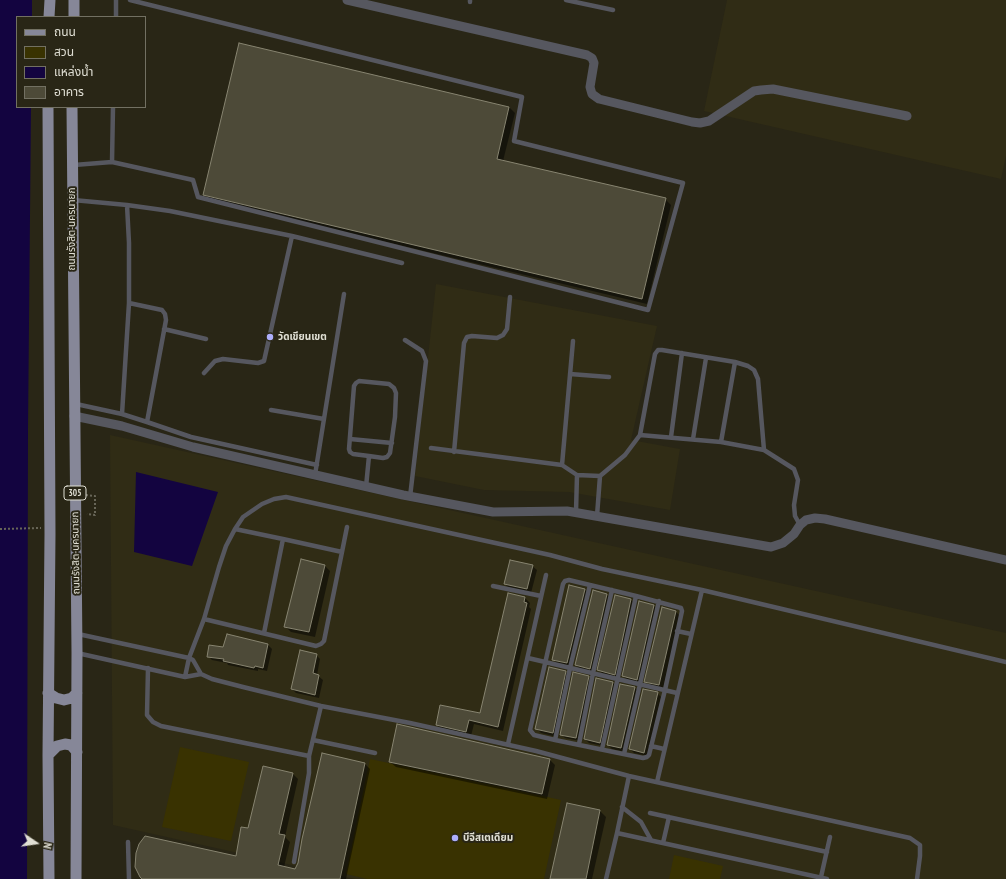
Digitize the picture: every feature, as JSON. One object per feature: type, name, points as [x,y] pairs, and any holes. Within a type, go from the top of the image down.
[{"type":"main road","points":[[50,0],[50,16]]},
{"type":"main road","points":[[74,0],[74,16]]},
{"type":"main road","name":"305","points":[[48,108],[50,534],[48,692],[49,879]]},
{"type":"main road","name":"ถนนรังสิต-นครนายก","points":[[72,108],[77,634],[76,879]]},
{"type":"main road","points":[[48,692],[56,698],[64,700],[72,698],[77,693]]},
{"type":"main road","points":[[48,755],[57,746],[64,744],[71,745],[77,752]]},
{"type":"street","points":[[347,0],[587,55],[592,58],[594,64],[590,87],[592,94],[600,100],[692,122],[700,123],[709,121],[754,91],[761,90],[773,90],[908,116]]},
{"type":"street","points":[[74,416],[107,422],[193,447],[366,487],[410,497],[493,512],[576,512],[771,547],[783,542],[794,534],[800,525],[806,520],[815,518],[1006,560]]},
{"type":"lane","points":[[116,0],[116,16]]},
{"type":"lane","points":[[72,165],[112,162],[192,180],[198,197],[648,310],[683,183],[514,141],[522,97],[130,0]]},
{"type":"lane","points":[[566,0],[613,10]]},
{"type":"lane","points":[[112,162],[113,108]]},
{"type":"lane","points":[[72,200],[170,211],[292,236],[402,264]]},
{"type":"lane","points":[[122,414],[129,303],[129,243],[127,205]]},
{"type":"lane","points":[[204,373],[215,361],[223,359],[258,363],[264,361],[292,236]]},
{"type":"lane","points":[[315,475],[344,294]]},
{"type":"lane","points":[[454,452],[464,343],[467,337],[497,338],[503,335],[507,329],[510,297]]},
{"type":"lane","points":[[129,303],[162,310],[165,314],[164,329],[147,422]]},
{"type":"lane","points":[[164,329],[206,339]]},
{"type":"lane","points":[[405,340],[422,351],[426,361],[410,497]]},
{"type":"lane","points":[[562,465],[573,341]]},
{"type":"lane","points":[[430,448],[562,465],[576,475],[600,476],[625,455],[640,435],[655,354],[658,350],[662,350],[735,362],[748,366],[754,370],[758,379],[764,450]]},
{"type":"lane","points":[[671,437],[682,353]]},
{"type":"lane","points":[[693,439],[706,358]]},
{"type":"lane","points":[[721,442],[735,362]]},
{"type":"lane","points":[[570,374],[609,377]]},
{"type":"lane","points":[[359,381],[389,384],[394,388],[396,393],[392,443],[390,453],[387,457],[383,458],[353,454],[350,452],[354,386],[359,381]]},
{"type":"lane","points":[[74,404],[122,414],[191,437],[317,465]]},
{"type":"lane","points":[[271,410],[324,419]]},
{"type":"lane","points":[[640,435],[721,442],[764,450],[794,469],[798,480],[794,505],[795,516],[800,525]]},
{"type":"lane","points":[[350,439],[392,443]]},
{"type":"lane","points":[[366,487],[369,456]]},
{"type":"lane","points":[[576,475],[576,512]]},
{"type":"lane","points":[[597,516],[600,476]]},
{"type":"lane","points":[[185,676],[189,658],[204,619],[218,567],[226,546],[235,529],[243,517],[262,504],[274,499],[286,497],[550,555],[1006,662]]},
{"type":"lane","points":[[204,619],[264,632],[316,646],[321,644],[324,641],[347,527]]},
{"type":"lane","points":[[235,529],[342,552]]},
{"type":"lane","points":[[264,632],[283,539]]},
{"type":"lane","points":[[508,744],[546,575]]},
{"type":"lane","points":[[569,580],[612,590],[659,601],[681,608],[682,611],[649,755],[643,758],[534,735],[530,730],[563,584],[565,581],[569,580]]},
{"type":"lane","points":[[555,740],[570,668],[590,585]]},
{"type":"lane","points":[[493,586],[541,596]]},
{"type":"lane","points":[[579,744],[612,590]]},
{"type":"lane","points":[[656,782],[702,590]]},
{"type":"lane","points":[[602,749],[636,596]]},
{"type":"lane","points":[[624,754],[659,601]]},
{"type":"lane","points":[[677,631],[691,634]]},
{"type":"lane","points":[[77,634],[189,658],[193,660],[201,674]]},
{"type":"lane","points":[[77,653],[185,676],[201,674],[212,679],[321,706],[508,744],[629,776],[910,838],[920,845],[917,879]]},
{"type":"lane","points":[[528,658],[678,693]]},
{"type":"lane","points":[[148,668],[147,715],[153,722],[162,726],[309,756]]},
{"type":"lane","points":[[294,862],[309,773],[309,756],[321,706]]},
{"type":"lane","points":[[313,740],[375,754]]},
{"type":"lane","points":[[651,746],[664,749]]},
{"type":"lane","points":[[606,879],[629,776]]},
{"type":"lane","points":[[622,807],[641,822],[651,840]]},
{"type":"lane","points":[[650,813],[827,852]]},
{"type":"lane","points":[[663,843],[669,817]]},
{"type":"lane","points":[[617,833],[827,879]]},
{"type":"lane","points":[[821,878],[830,837]]},
{"type":"lane","points":[[128,842],[129,879]]},
{"type":"path","points":[[75,494],[95,496],[95,515]]},
{"type":"path","points":[[0,528],[35,529]]},
{"type":"shaded area","points":[[727,0],[1006,0],[1006,156],[1001,179],[704,111]]},
{"type":"shaded area","points":[[436,284],[657,326],[631,440],[680,449],[670,510],[569,492],[484,490],[415,476]]},
{"type":"shaded area","points":[[110,435],[1006,633],[1006,879],[355,879],[113,825]]},
{"type":"green space","points":[[180,747],[249,762],[231,841],[162,827]]},
{"type":"green space","points":[[370,759],[561,800],[544,879],[367,879],[346,874]]},
{"type":"green space","points":[[674,855],[723,866],[720,879],[669,879]]},
{"type":"water","points":[[0,0],[32,0],[32,16],[16,16],[16,108],[31,108],[28,428],[27,879],[0,879]]},
{"type":"water","points":[[136,472],[218,492],[192,566],[134,552]]},
{"type":"building","points":[[239,43],[509,107],[497,159],[666,198],[642,299],[203,195]]},
{"type":"building","points":[[301,559],[325,565],[309,632],[284,627]]},
{"type":"building","points":[[510,560],[533,565],[527,589],[504,584]]},
{"type":"building","points":[[569,585],[585,589],[567,663],[552,660]]},
{"type":"building","points":[[593,590],[607,594],[590,669],[575,665]]},
{"type":"building","points":[[508,593],[525,597],[524,602],[527,603],[498,727],[469,720],[466,732],[436,725],[440,705],[480,713]]},
{"type":"building","points":[[615,595],[631,599],[615,675],[597,670]]},
{"type":"building","points":[[639,601],[654,605],[637,680],[622,676]]},
{"type":"building","points":[[662,607],[676,611],[659,685],[644,682]]},
{"type":"building","points":[[227,634],[268,644],[263,668],[255,666],[254,668],[223,661],[224,659],[207,657],[209,645],[223,647]]},
{"type":"building","points":[[300,650],[317,654],[313,673],[319,675],[315,695],[291,689]]},
{"type":"building","points":[[549,667],[566,671],[553,733],[535,729]]},
{"type":"building","points":[[573,672],[589,676],[576,738],[560,735]]},
{"type":"building","points":[[596,678],[613,682],[600,743],[584,739]]},
{"type":"building","points":[[620,684],[635,687],[621,748],[607,745]]},
{"type":"building","points":[[643,689],[658,692],[644,753],[629,749]]},
{"type":"building","points":[[397,724],[550,759],[542,794],[389,762]]},
{"type":"building","points":[[322,753],[365,763],[340,879],[142,879],[140,877],[135,867],[136,853],[139,844],[145,836],[236,856],[241,827],[248,828],[263,766],[293,773],[279,834],[285,835],[278,865],[295,869],[298,863],[302,839]]},
{"type":"building","points":[[567,803],[600,810],[586,879],[550,879]]},
{"type":"place","name":"วัดเขียนเขต","points":[[270,337]]},
{"type":"place","name":"บีจีสเตเดียม","points":[[455,838]]}]
